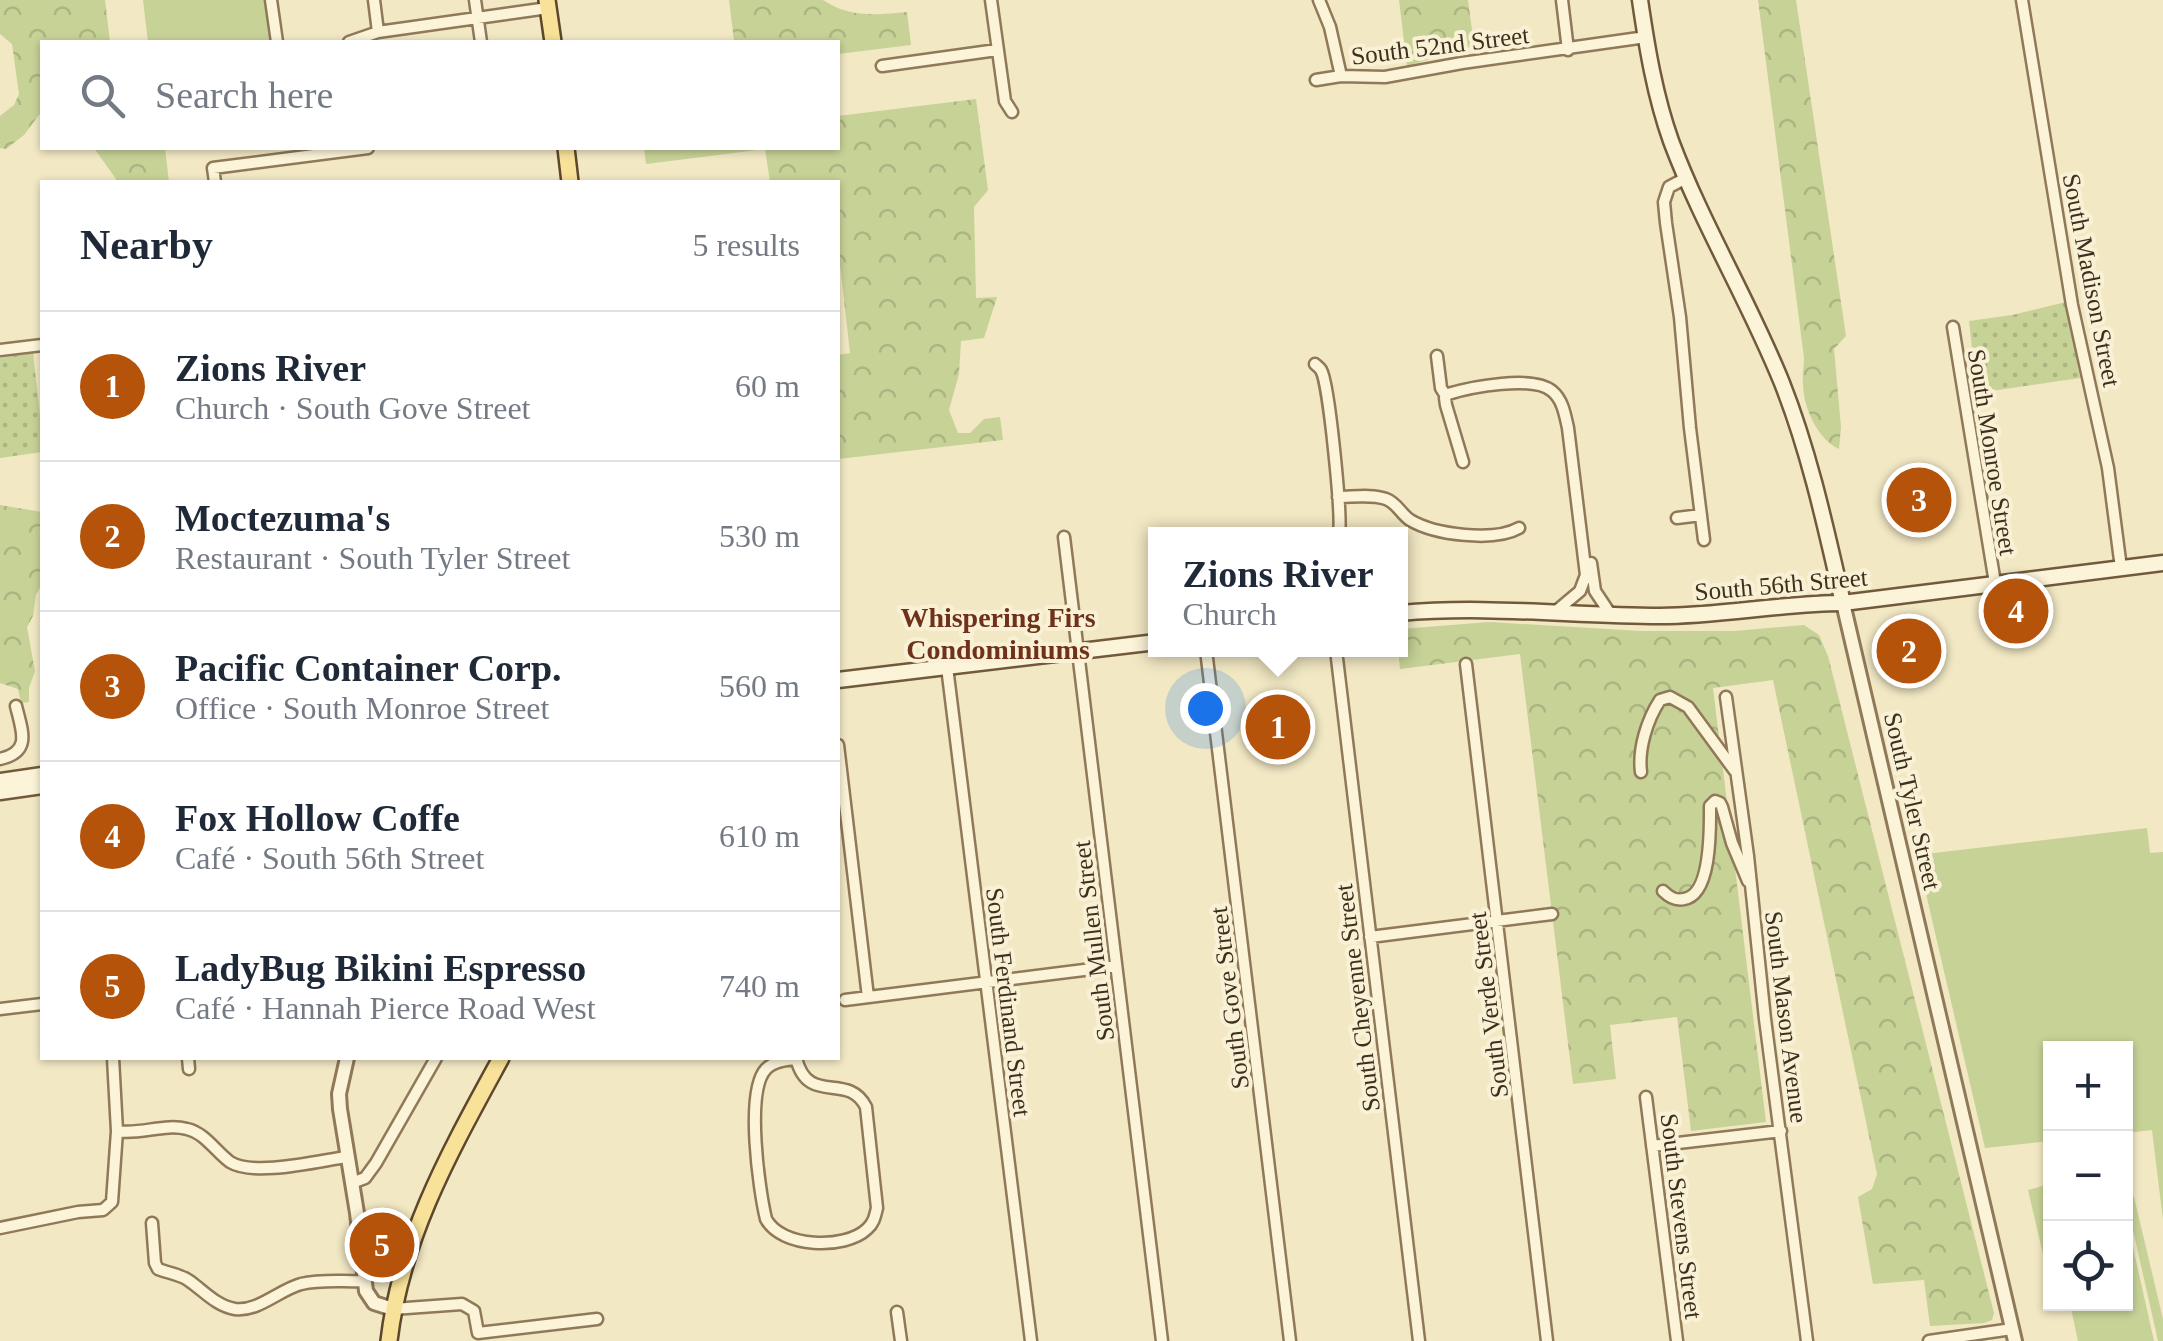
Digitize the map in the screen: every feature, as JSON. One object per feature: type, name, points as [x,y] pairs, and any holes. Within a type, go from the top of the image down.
[{"type":"main road","name":"South Tyler Street","points":[[1640,0],[1662,112],[1686,178],[1790,402],[1843,603]]},
{"type":"main road","points":[[548,4],[553,40]]},
{"type":"main road","points":[[566,150],[570,180]]},
{"type":"main road","name":"South 56th Street","points":[[1408,613],[1484,609],[1680,616],[1843,603],[2163,563]]},
{"type":"main road","points":[[840,680],[1148,643]]},
{"type":"main road","points":[[0,781],[40,775]]},
{"type":"main road","points":[[0,792],[40,786]]},
{"type":"main road","points":[[388,1341],[406,1256],[427,1202],[500,1060]]},
{"type":"street","points":[[272,0],[277,40]]},
{"type":"street","points":[[374,0],[378,32]]},
{"type":"street","points":[[475,0],[481,40]]},
{"type":"street","points":[[992,0],[1005,101],[1012,112]]},
{"type":"street","points":[[1318,0],[1330,26],[1340,76]]},
{"type":"street","name":"South 52nd Street","points":[[1562,0],[1568,50]]},
{"type":"street","name":"South Madison Street","points":[[2022,0],[2072,306],[2108,468],[2121,568]]},
{"type":"street","points":[[356,40],[378,32],[548,4]]},
{"type":"street","name":"South 52nd Street","points":[[1316,80],[1385,76],[1646,37]]},
{"type":"street","points":[[882,66],[997,50]]},
{"type":"street","points":[[215,180],[213,168],[292,152],[330,150]]},
{"type":"street","points":[[1686,178],[1669,187],[1664,202],[1704,540]]},
{"type":"street","name":"South Monroe Street","points":[[1952,327],[1995,583]]},
{"type":"street","points":[[0,350],[40,345]]},
{"type":"street","points":[[1437,356],[1441,388],[1463,462]]},
{"type":"street","points":[[1315,364],[1324,384],[1340,527]]},
{"type":"street","points":[[1446,396],[1538,384],[1551,390],[1561,404],[1580,509],[1585,581],[1576,595],[1555,612]]},
{"type":"street","points":[[1338,497],[1388,499],[1415,522],[1463,535],[1508,533],[1519,528]]},
{"type":"street","points":[[1580,509],[1586,519],[1595,592],[1611,615]]},
{"type":"street","points":[[1676,518],[1702,515]]},
{"type":"street","name":"South Mullen Street","points":[[1064,537],[1162,1341]]},
{"type":"street","name":"South Tyler Street","points":[[1843,603],[2014,1335]]},
{"type":"street","name":"South Gove Street","points":[[1207,657],[1290,1341]]},
{"type":"street","name":"South Cheyenne Street","points":[[1337,657],[1419,1341]]},
{"type":"street","name":"South Verde Street","points":[[1466,664],[1548,1341]]},
{"type":"street","name":"South Ferdinand Street","points":[[948,668],[1031,1341]]},
{"type":"street","points":[[1641,772],[1640,754],[1652,713],[1658,702],[1668,697],[1688,707],[1736,772]]},
{"type":"street","name":"South Mason Avenue","points":[[1726,698],[1807,1341]]},
{"type":"street","points":[[0,759],[14,756],[22,747],[16,706]]},
{"type":"street","points":[[840,762],[868,997]]},
{"type":"street","points":[[1664,891],[1683,900],[1699,890],[1710,834],[1710,806],[1715,801],[1722,807],[1736,855],[1751,886]]},
{"type":"street","points":[[1370,936],[1552,914]]},
{"type":"street","points":[[845,1000],[1116,966]]},
{"type":"street","points":[[0,1009],[40,1004]]},
{"type":"street","points":[[0,1228],[103,1210],[110,1204],[118,1131],[113,1060]]},
{"type":"street","points":[[347,1060],[339,1094],[370,1301],[394,1309],[462,1304],[474,1311],[479,1337],[597,1319]]},
{"type":"street","points":[[352,1183],[365,1178],[376,1163],[435,1060]]},
{"type":"street","points":[[787,1060],[764,1070],[756,1096],[754,1119],[766,1220],[777,1233],[798,1242],[855,1237],[870,1225],[877,1208],[866,1107],[854,1092],[807,1080],[797,1060]]},
{"type":"street","name":"South Stevens Street","points":[[1646,1097],[1678,1341]]},
{"type":"street","points":[[118,1131],[189,1129],[228,1160],[245,1167],[346,1157]]},
{"type":"street","points":[[1652,1146],[1781,1131]]},
{"type":"street","points":[[152,1223],[158,1269],[182,1276],[216,1302],[232,1308],[254,1307],[308,1283],[364,1281]]},
{"type":"street","points":[[897,1312],[902,1341]]},
{"type":"street","points":[[1929,1341],[2014,1335]]},
{"type":"green space","points":[[0,0],[105,0],[110,40],[40,40],[40,115],[6,149],[0,148],[0,116],[14,105],[19,94],[12,44],[0,34]]},
{"type":"green space","points":[[143,0],[266,0],[271,40],[148,40]]},
{"type":"green space","points":[[729,0],[823,0],[853,12],[907,12],[911,45],[840,54],[840,40],[734,40]]},
{"type":"green space","points":[[1399,0],[1468,0],[1474,46],[1407,66]]},
{"type":"green space","points":[[1758,0],[1796,0],[1846,336],[1834,349],[1841,427],[1839,449],[1818,431],[1804,393],[1804,358]]},
{"type":"green space","points":[[976,99],[988,190],[974,207],[976,298],[997,297],[984,338],[961,341],[959,374],[949,410],[958,433],[970,433],[984,419],[1000,417],[1003,440],[840,459],[840,355],[850,353],[840,265],[840,180],[770,180],[765,150],[840,150],[840,116]]},
{"type":"green space","points":[[95,150],[165,150],[169,180],[117,180]]},
{"type":"green space","points":[[644,150],[757,150],[646,164]]},
{"type":"green space","points":[[2066,302],[2080,378],[1977,393],[1969,321]]},
{"type":"green space","points":[[33,353],[40,452],[0,458],[0,358]]},
{"type":"green space","points":[[0,505],[40,512],[40,588],[27,627],[35,671],[29,702],[21,703],[18,689],[0,683]]},
{"type":"green space","points":[[1489,622],[1641,631],[1734,631],[1804,625],[1819,635],[1828,656],[1994,1313],[1992,1320],[1930,1326],[1924,1280],[1873,1284],[1858,1197],[1872,1189],[1877,1174],[1773,680],[1713,688],[1766,1122],[1691,1131],[1677,1017],[1610,1025],[1616,1079],[1573,1084],[1520,654],[1400,669],[1399,657],[1408,657],[1408,628]]},
{"type":"green space","points":[[2147,828],[2150,853],[2163,852],[2163,1220],[2152,1130],[2133,1132],[2133,1041],[2043,1041],[2043,1142],[1985,1148],[1917,855]]},
{"type":"green space","points":[[2043,1186],[2043,1254],[2028,1190]]},
{"type":"green space","points":[[2133,1195],[2163,1319],[2163,1341],[2158,1341],[2133,1230]]},
{"type":"green space","points":[[2133,1247],[2154,1341],[2078,1341],[2072,1311],[2133,1311]]},
{"type":"place","name":"Pacific Container Corp.","points":[[1919,500]]},
{"type":"place","name":"Fox Hollow Coffe","points":[[2016,611]]},
{"type":"place","name":"Moctezuma's","points":[[1909,651]]},
{"type":"place","name":"Zions River","points":[[1278,727]]},
{"type":"place","name":"LadyBug Bikini Espresso","points":[[382,1245]]},
{"type":"district","name":"Whispering Firs Condominiums","points":[[998,633]]}]
